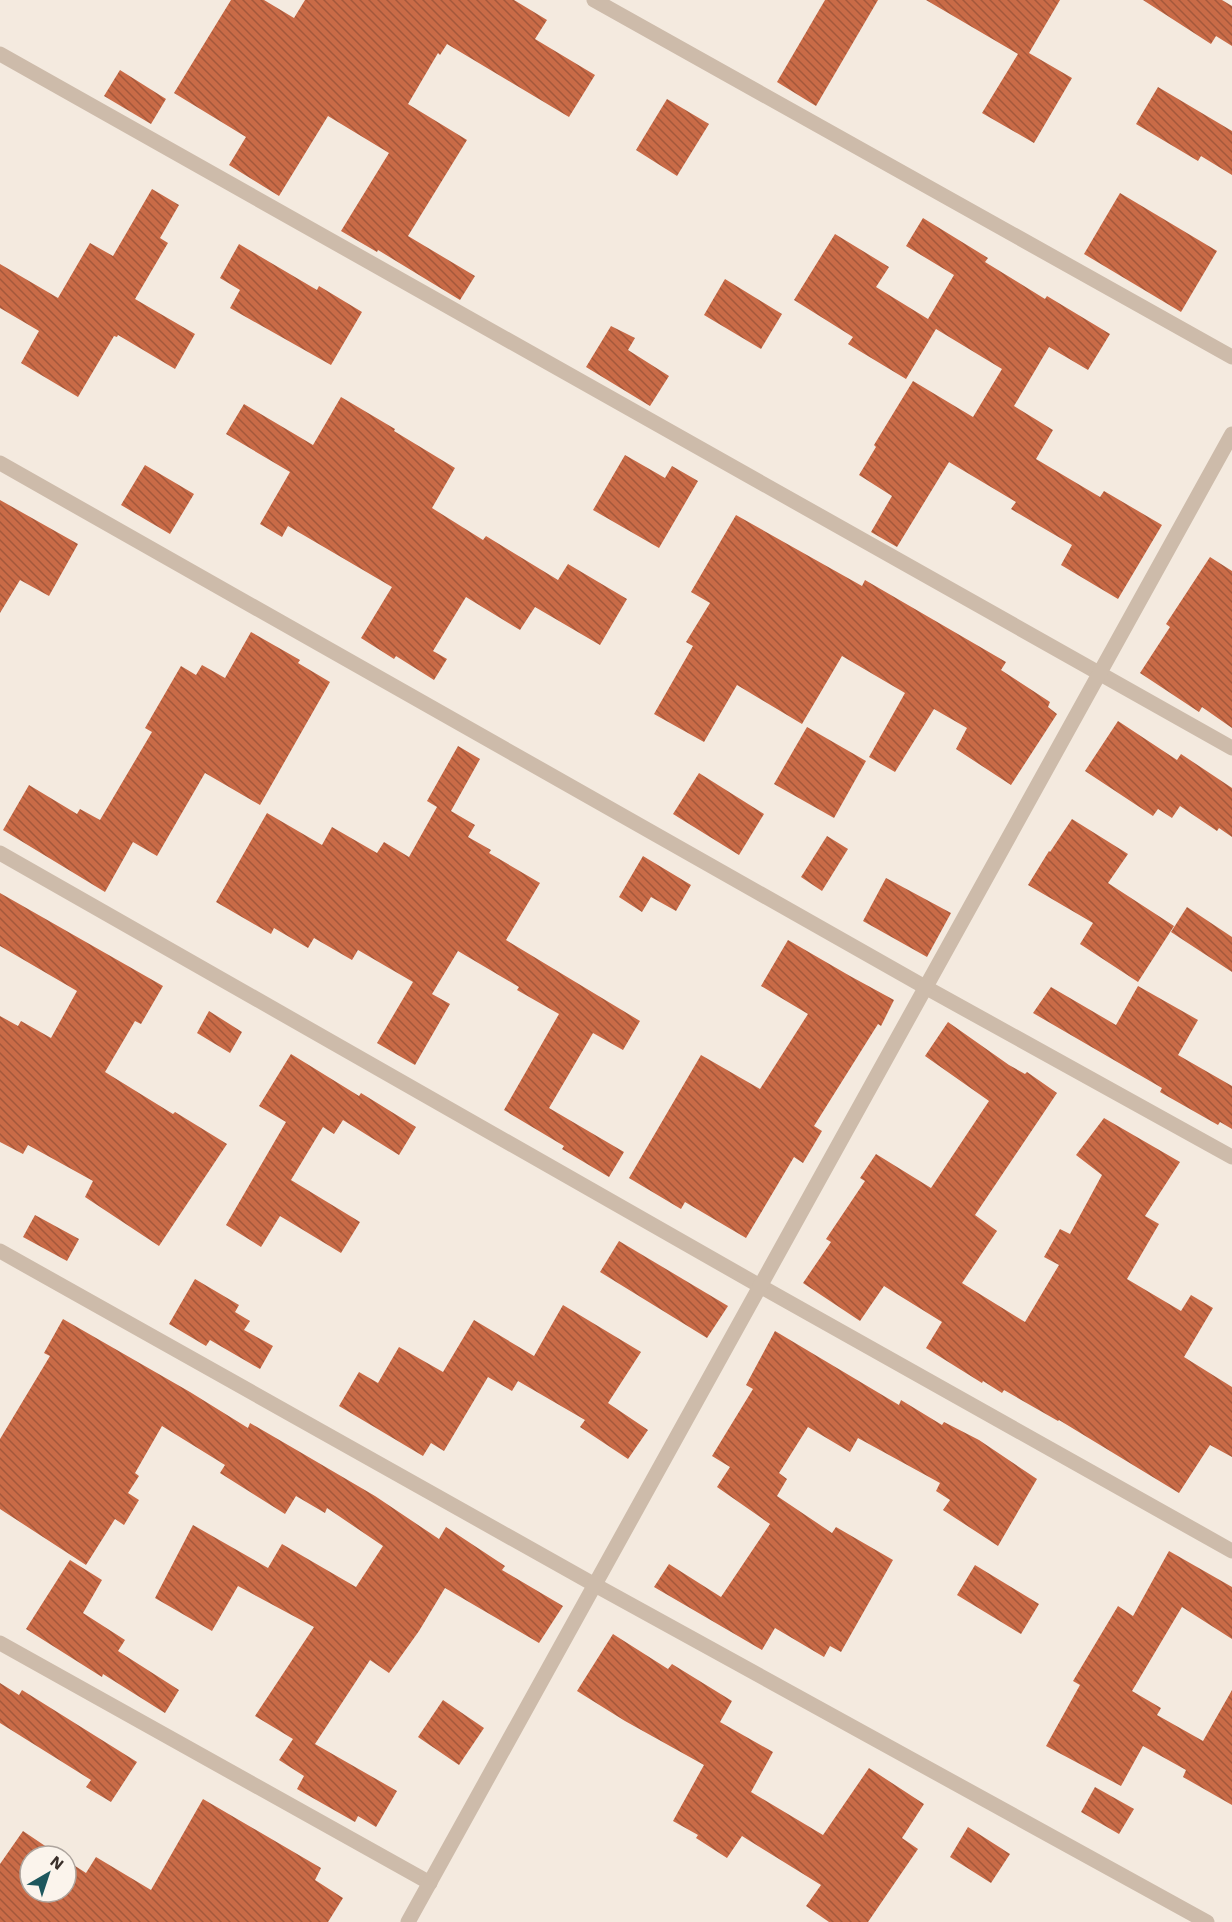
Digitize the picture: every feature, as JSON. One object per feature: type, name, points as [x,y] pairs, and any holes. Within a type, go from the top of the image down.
[{"type":"street","points":[[594,0],[1232,357]]},
{"type":"street","points":[[0,54],[1232,748]]},
{"type":"street","points":[[408,1922],[1232,434]]},
{"type":"street","points":[[0,463],[925,987],[1232,1157]]},
{"type":"street","points":[[0,854],[1232,1551]]},
{"type":"street","points":[[0,1251],[595,1585],[1207,1922]]},
{"type":"street","points":[[0,1643],[430,1883]]},
{"type":"building","points":[[231,0],[264,0],[294,18],[305,0],[514,0],[547,20],[535,39],[595,75],[569,117],[447,44],[440,55],[438,53],[408,104],[467,140],[408,236],[475,276],[460,300],[378,250],[377,252],[341,231],[389,153],[328,116],[279,196],[229,165],[246,137],[174,93]]},
{"type":"building","points":[[825,0],[878,0],[816,106],[777,82]]},
{"type":"building","points":[[926,0],[1060,0],[1029,53],[1072,78],[1034,143],[982,113],[1018,54]]},
{"type":"building","points":[[1143,0],[1222,0],[1232,6],[1232,46],[1216,36],[1211,44]]},
{"type":"building","points":[[120,70],[166,99],[151,124],[104,96]]},
{"type":"building","points":[[1158,87],[1232,131],[1232,175],[1201,156],[1198,161],[1136,124]]},
{"type":"building","points":[[667,99],[709,124],[677,176],[636,150]]},
{"type":"building","points":[[152,189],[179,205],[160,238],[168,243],[135,299],[195,334],[175,369],[118,335],[114,336],[78,397],[21,363],[39,331],[0,308],[0,264],[58,298],[90,243],[113,256]]},
{"type":"building","points":[[1120,193],[1217,251],[1181,312],[1084,254]]},
{"type":"building","points":[[923,218],[988,258],[985,262],[1045,299],[1047,296],[1110,334],[1088,370],[1049,347],[1014,406],[1053,430],[1036,459],[1100,497],[1104,491],[1162,525],[1118,599],[1061,565],[1072,545],[1011,509],[1016,502],[949,462],[897,547],[871,532],[892,496],[859,475],[876,447],[874,445],[913,381],[973,417],[1002,369],[936,329],[906,379],[848,344],[853,337],[794,300],[835,234],[889,267],[876,287],[928,319],[954,275],[906,246]]},
{"type":"building","points":[[239,244],[317,290],[319,286],[362,312],[331,365],[230,308],[240,290],[220,278]]},
{"type":"building","points":[[725,279],[782,314],[761,349],[704,315]]},
{"type":"building","points":[[611,326],[635,338],[628,350],[669,376],[650,406],[586,367]]},
{"type":"building","points":[[341,397],[455,468],[432,508],[483,540],[486,536],[558,580],[568,564],[627,599],[600,645],[535,607],[520,630],[466,597],[433,651],[447,659],[434,680],[396,656],[394,659],[361,638],[392,587],[288,526],[282,537],[260,524],[290,472],[226,434],[244,404],[313,445]]},
{"type":"building","points":[[625,455],[665,478],[672,466],[698,481],[659,548],[593,510]]},
{"type":"building","points":[[145,465],[194,494],[170,534],[121,505]]},
{"type":"building","points":[[0,500],[78,544],[49,596],[20,580],[0,613]]},
{"type":"building","points":[[736,515],[862,586],[865,580],[1006,662],[1001,670],[1050,702],[1048,707],[1057,714],[1011,785],[956,749],[967,728],[934,709],[895,772],[869,757],[905,693],[842,656],[802,724],[737,685],[704,742],[654,714],[693,646],[686,642],[710,603],[691,592]]},
{"type":"building","points":[[1210,557],[1232,571],[1232,728],[1202,707],[1199,712],[1140,673],[1170,627],[1166,624]]},
{"type":"building","points":[[251,632],[300,660],[298,663],[330,682],[260,805],[205,773],[157,856],[133,842],[105,892],[3,830],[29,785],[77,814],[80,809],[100,820],[152,732],[145,728],[181,666],[196,675],[202,665],[225,678]]},
{"type":"building","points":[[1118,721],[1177,760],[1181,754],[1232,788],[1232,837],[1219,828],[1217,831],[1180,806],[1172,818],[1158,809],[1153,816],[1085,771]]},
{"type":"building","points":[[807,727],[866,761],[834,818],[774,784]]},
{"type":"building","points":[[458,746],[480,759],[451,811],[475,825],[468,837],[491,850],[489,853],[540,883],[506,940],[640,1021],[623,1050],[593,1033],[549,1108],[624,1152],[609,1177],[562,1149],[564,1146],[504,1110],[559,1014],[517,990],[519,987],[458,951],[432,994],[450,1004],[415,1065],[377,1043],[413,982],[358,950],[352,960],[314,938],[308,948],[274,928],[271,934],[216,902],[267,813],[322,845],[332,827],[377,853],[384,842],[409,857],[437,807],[427,801]]},
{"type":"building","points":[[699,773],[764,814],[739,855],[673,814]]},
{"type":"building","points":[[1072,819],[1128,854],[1108,883],[1174,926],[1138,982],[1080,944],[1093,923],[1028,885]]},
{"type":"building","points":[[827,836],[848,849],[822,891],[801,877]]},
{"type":"building","points":[[643,856],[691,885],[676,911],[651,897],[642,912],[619,897]]},
{"type":"building","points":[[886,878],[951,913],[927,957],[863,921]]},
{"type":"building","points":[[0,893],[163,986],[141,1024],[135,1021],[105,1072],[227,1144],[159,1246],[85,1197],[93,1181],[28,1145],[23,1154],[0,1142],[0,1016],[18,1026],[21,1021],[51,1038],[77,991],[0,946]]},
{"type":"building","points":[[1187,907],[1232,937],[1232,972],[1171,932]]},
{"type":"building","points":[[788,940],[894,1000],[881,1026],[878,1024],[814,1126],[822,1131],[803,1163],[794,1157],[746,1238],[685,1202],[681,1209],[629,1178],[701,1055],[760,1089],[808,1014],[761,986]]},
{"type":"building","points":[[1138,986],[1198,1020],[1178,1055],[1232,1086],[1232,1129],[1220,1122],[1218,1125],[1160,1092],[1162,1088],[1033,1013],[1051,987],[1116,1025]]},
{"type":"building","points":[[209,1011],[242,1032],[230,1053],[197,1033]]},
{"type":"building","points":[[948,1022],[1009,1065],[1025,1074],[1027,1072],[1057,1093],[975,1215],[997,1231],[962,1283],[1025,1322],[1059,1265],[1044,1257],[1060,1229],[1070,1234],[1102,1175],[1076,1155],[1104,1118],[1180,1162],[1145,1216],[1159,1224],[1127,1279],[1181,1311],[1191,1295],[1213,1308],[1184,1357],[1232,1387],[1232,1457],[1210,1445],[1179,1493],[1059,1420],[1004,1390],[1002,1393],[983,1381],[982,1383],[926,1348],[942,1322],[884,1286],[860,1321],[803,1283],[831,1242],[826,1239],[865,1181],[860,1178],[876,1154],[931,1188],[989,1101],[925,1056]]},
{"type":"building","points":[[291,1054],[359,1096],[361,1093],[416,1127],[399,1155],[343,1120],[334,1134],[323,1127],[291,1180],[360,1222],[341,1253],[280,1216],[261,1247],[226,1225],[286,1122],[259,1106]]},
{"type":"building","points":[[35,1215],[79,1239],[67,1261],[23,1237]]},
{"type":"building","points":[[619,1241],[728,1306],[707,1338],[600,1272]]},
{"type":"building","points":[[195,1279],[239,1305],[235,1312],[250,1321],[244,1330],[273,1346],[260,1369],[210,1340],[206,1346],[169,1324]]},
{"type":"building","points":[[563,1305],[641,1352],[608,1403],[648,1430],[628,1459],[580,1427],[585,1420],[518,1381],[512,1391],[488,1377],[444,1451],[431,1443],[423,1456],[339,1406],[359,1372],[378,1383],[399,1347],[443,1372],[474,1320],[534,1356]]},
{"type":"building","points":[[63,1319],[248,1428],[250,1423],[300,1452],[375,1496],[439,1539],[446,1527],[505,1566],[502,1570],[563,1606],[539,1643],[445,1588],[419,1631],[389,1673],[370,1660],[315,1744],[397,1791],[376,1827],[358,1816],[355,1822],[297,1789],[304,1776],[279,1760],[293,1739],[255,1716],[314,1627],[238,1586],[212,1631],[155,1598],[193,1525],[268,1568],[282,1544],[356,1587],[383,1546],[327,1508],[325,1513],[296,1496],[285,1514],[220,1473],[225,1465],[162,1426],[135,1473],[139,1476],[128,1493],[139,1500],[124,1525],[115,1519],[86,1565],[0,1509],[0,1439],[50,1356],[44,1353]]},
{"type":"building","points":[[775,1331],[899,1405],[901,1400],[942,1425],[944,1422],[979,1440],[1037,1479],[998,1546],[943,1510],[950,1500],[936,1491],[940,1483],[858,1438],[850,1452],[808,1427],[779,1473],[787,1479],[777,1496],[832,1533],[836,1527],[893,1560],[841,1652],[830,1646],[824,1657],[775,1628],[762,1650],[654,1587],[669,1564],[721,1597],[770,1524],[717,1487],[730,1467],[712,1456],[753,1389],[746,1385]]},
{"type":"building","points":[[1169,1551],[1232,1587],[1232,1639],[1182,1607],[1132,1691],[1161,1708],[1157,1715],[1203,1741],[1232,1690],[1232,1805],[1183,1777],[1186,1770],[1143,1746],[1121,1786],[1046,1746],[1080,1685],[1073,1681],[1118,1606],[1133,1616]]},
{"type":"building","points":[[70,1560],[102,1580],[83,1613],[125,1640],[118,1651],[179,1690],[165,1713],[26,1629]]},
{"type":"building","points":[[975,1565],[1039,1604],[1021,1634],[957,1595]]},
{"type":"building","points":[[613,1634],[668,1669],[672,1664],[732,1701],[720,1722],[773,1752],[751,1792],[823,1835],[869,1768],[924,1804],[902,1838],[918,1849],[868,1922],[829,1922],[806,1906],[821,1885],[742,1836],[727,1858],[696,1838],[698,1835],[673,1821],[704,1765],[577,1691]]},
{"type":"building","points":[[0,1683],[19,1695],[22,1690],[137,1762],[111,1802],[86,1787],[91,1780],[0,1723]]},
{"type":"building","points":[[443,1700],[484,1728],[459,1765],[418,1737]]},
{"type":"building","points":[[1095,1787],[1134,1809],[1119,1834],[1081,1812]]},
{"type":"building","points":[[203,1799],[321,1868],[315,1880],[343,1898],[328,1922],[0,1922],[0,1864],[23,1831],[42,1844],[18,1844],[18,1904],[78,1904],[78,1868],[86,1873],[96,1857],[151,1890]]},
{"type":"building","points":[[968,1827],[1010,1854],[991,1883],[950,1857]]}]
